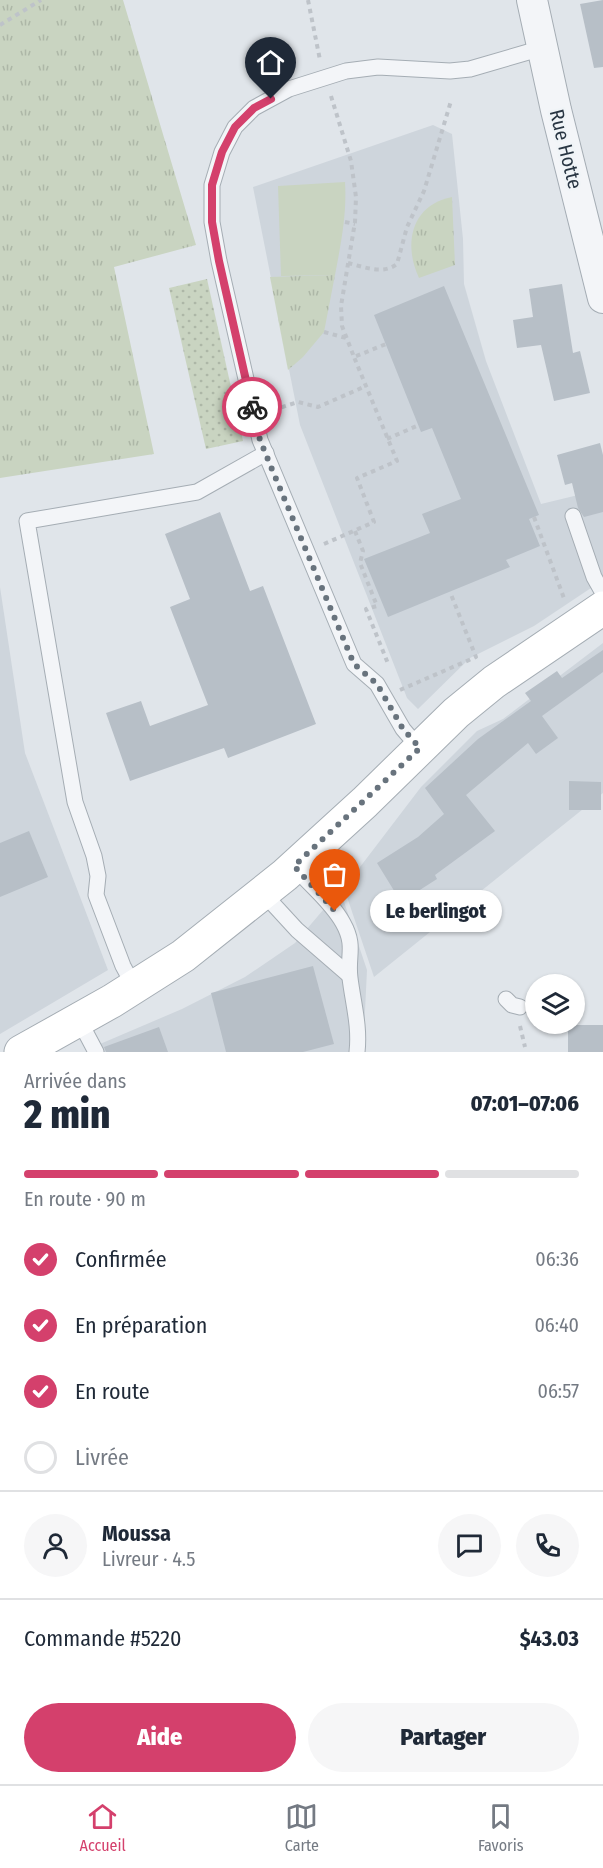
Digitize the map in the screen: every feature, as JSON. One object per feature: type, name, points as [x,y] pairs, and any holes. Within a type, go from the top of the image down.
[{"type":"street","name":"Rue Hotte","points":[[532,0],[603,298]]},
{"type":"street","points":[[21,1052],[135,988],[183,956],[294,866],[456,713],[494,682],[603,608]]},
{"type":"lane","points":[[420,748],[403,729],[377,684],[354,664],[258,432],[219,261],[212,222],[212,185],[222,152],[235,127],[254,108],[289,89],[346,71],[378,67],[450,71],[470,69],[542,48]]},
{"type":"lane","points":[[135,988],[123,966],[96,895],[98,876],[94,856],[75,802],[27,521],[196,492],[266,453]]},
{"type":"lane","points":[[573,516],[594,577],[603,593]]},
{"type":"lane","points":[[294,866],[342,921],[350,943],[349,975],[358,1025],[357,1052]]},
{"type":"lane","points":[[263,893],[297,930],[349,975]]},
{"type":"lane","points":[[506,999],[520,1013]]},
{"type":"lane","points":[[79,1020],[96,1052]]},
{"type":"path","points":[[0,25],[41,0]]},
{"type":"path","points":[[308,0],[319,58]]},
{"type":"path","points":[[331,96],[351,161],[356,197],[355,224],[341,306],[342,326],[397,461],[357,478],[374,522],[344,536]]},
{"type":"path","points":[[348,263],[382,270],[398,264],[405,235],[424,191],[451,101]]},
{"type":"path","points":[[345,222],[355,224]]},
{"type":"path","points":[[405,235],[412,237]]},
{"type":"path","points":[[324,332],[347,338]]},
{"type":"path","points":[[354,357],[386,344]]},
{"type":"path","points":[[295,403],[318,407],[366,386]]},
{"type":"path","points":[[387,439],[418,425]]},
{"type":"path","points":[[534,518],[567,608]]},
{"type":"path","points":[[355,531],[363,551],[360,563],[377,606],[366,609],[390,670]]},
{"type":"path","points":[[394,680],[398,691],[476,657],[450,592]]},
{"type":"path","points":[[520,1013],[525,1047]]},
{"type":"shaded area","points":[[433,125],[452,134],[463,239],[464,284],[486,361],[541,504],[603,489],[603,580],[534,626],[470,658],[418,709],[407,698],[300,425],[253,187]]},
{"type":"shaded area","points":[[0,587],[25,753],[108,970],[0,1034]]},
{"type":"shaded area","points":[[603,643],[603,793],[374,977],[344,888],[421,787],[477,731],[503,719]]},
{"type":"shaded area","points":[[340,890],[367,970],[363,1052],[87,1052],[86,1050],[182,1009],[245,977],[295,943]]},
{"type":"green space","points":[[0,0],[123,0],[196,245],[114,267],[154,454],[0,478]]},
{"type":"green space","points":[[345,182],[344,217],[335,275],[281,276],[278,186]]},
{"type":"green space","points":[[452,197],[455,265],[419,278],[412,252],[414,228],[419,217],[427,208],[438,201]]},
{"type":"green space","points":[[335,275],[324,332],[303,357],[288,370],[270,277]]},
{"type":"green space","points":[[207,279],[243,441],[206,449],[169,288]]},
{"type":"building","points":[[603,0],[603,67],[594,68],[580,4]]},
{"type":"building","points":[[562,284],[573,353],[580,351],[590,393],[554,401],[541,345],[517,348],[513,320],[533,317],[529,289]]},
{"type":"building","points":[[444,286],[539,515],[529,519],[540,546],[506,560],[510,567],[388,617],[364,559],[430,533],[422,514],[461,499],[432,428],[421,432],[374,315]]},
{"type":"building","points":[[600,443],[603,455],[603,512],[584,517],[578,508],[572,483],[565,485],[557,455]]},
{"type":"building","points":[[220,512],[250,591],[263,586],[316,724],[228,758],[224,748],[130,781],[106,713],[141,701],[150,726],[208,705],[170,607],[190,599],[165,534]]},
{"type":"building","points":[[603,650],[603,672],[542,716],[558,738],[536,754],[528,743],[466,795],[495,831],[435,875],[437,879],[401,902],[377,863],[418,837],[444,814],[425,788],[478,739],[531,701],[525,693],[557,671],[562,678]]},
{"type":"building","points":[[569,781],[601,782],[601,810],[569,810]]},
{"type":"building","points":[[29,831],[48,877],[0,897],[0,843]]},
{"type":"building","points":[[313,966],[334,1044],[303,1052],[226,1052],[211,993]]},
{"type":"building","points":[[585,1025],[603,1025],[603,1052],[568,1052],[568,1034],[585,1034]]},
{"type":"building","points":[[159,1027],[168,1052],[106,1052],[104,1047]]},
{"type":"way so far","points":[[252,407],[260,440],[354,664],[377,684],[403,729],[420,748],[365,802],[294,866],[335,911]]},
{"type":"place","name":"Le berlingot","points":[[335,911]]},
{"type":"route","points":[[252,407],[219,261],[212,222],[212,185],[222,152],[235,127],[254,108],[271,99]]}]
